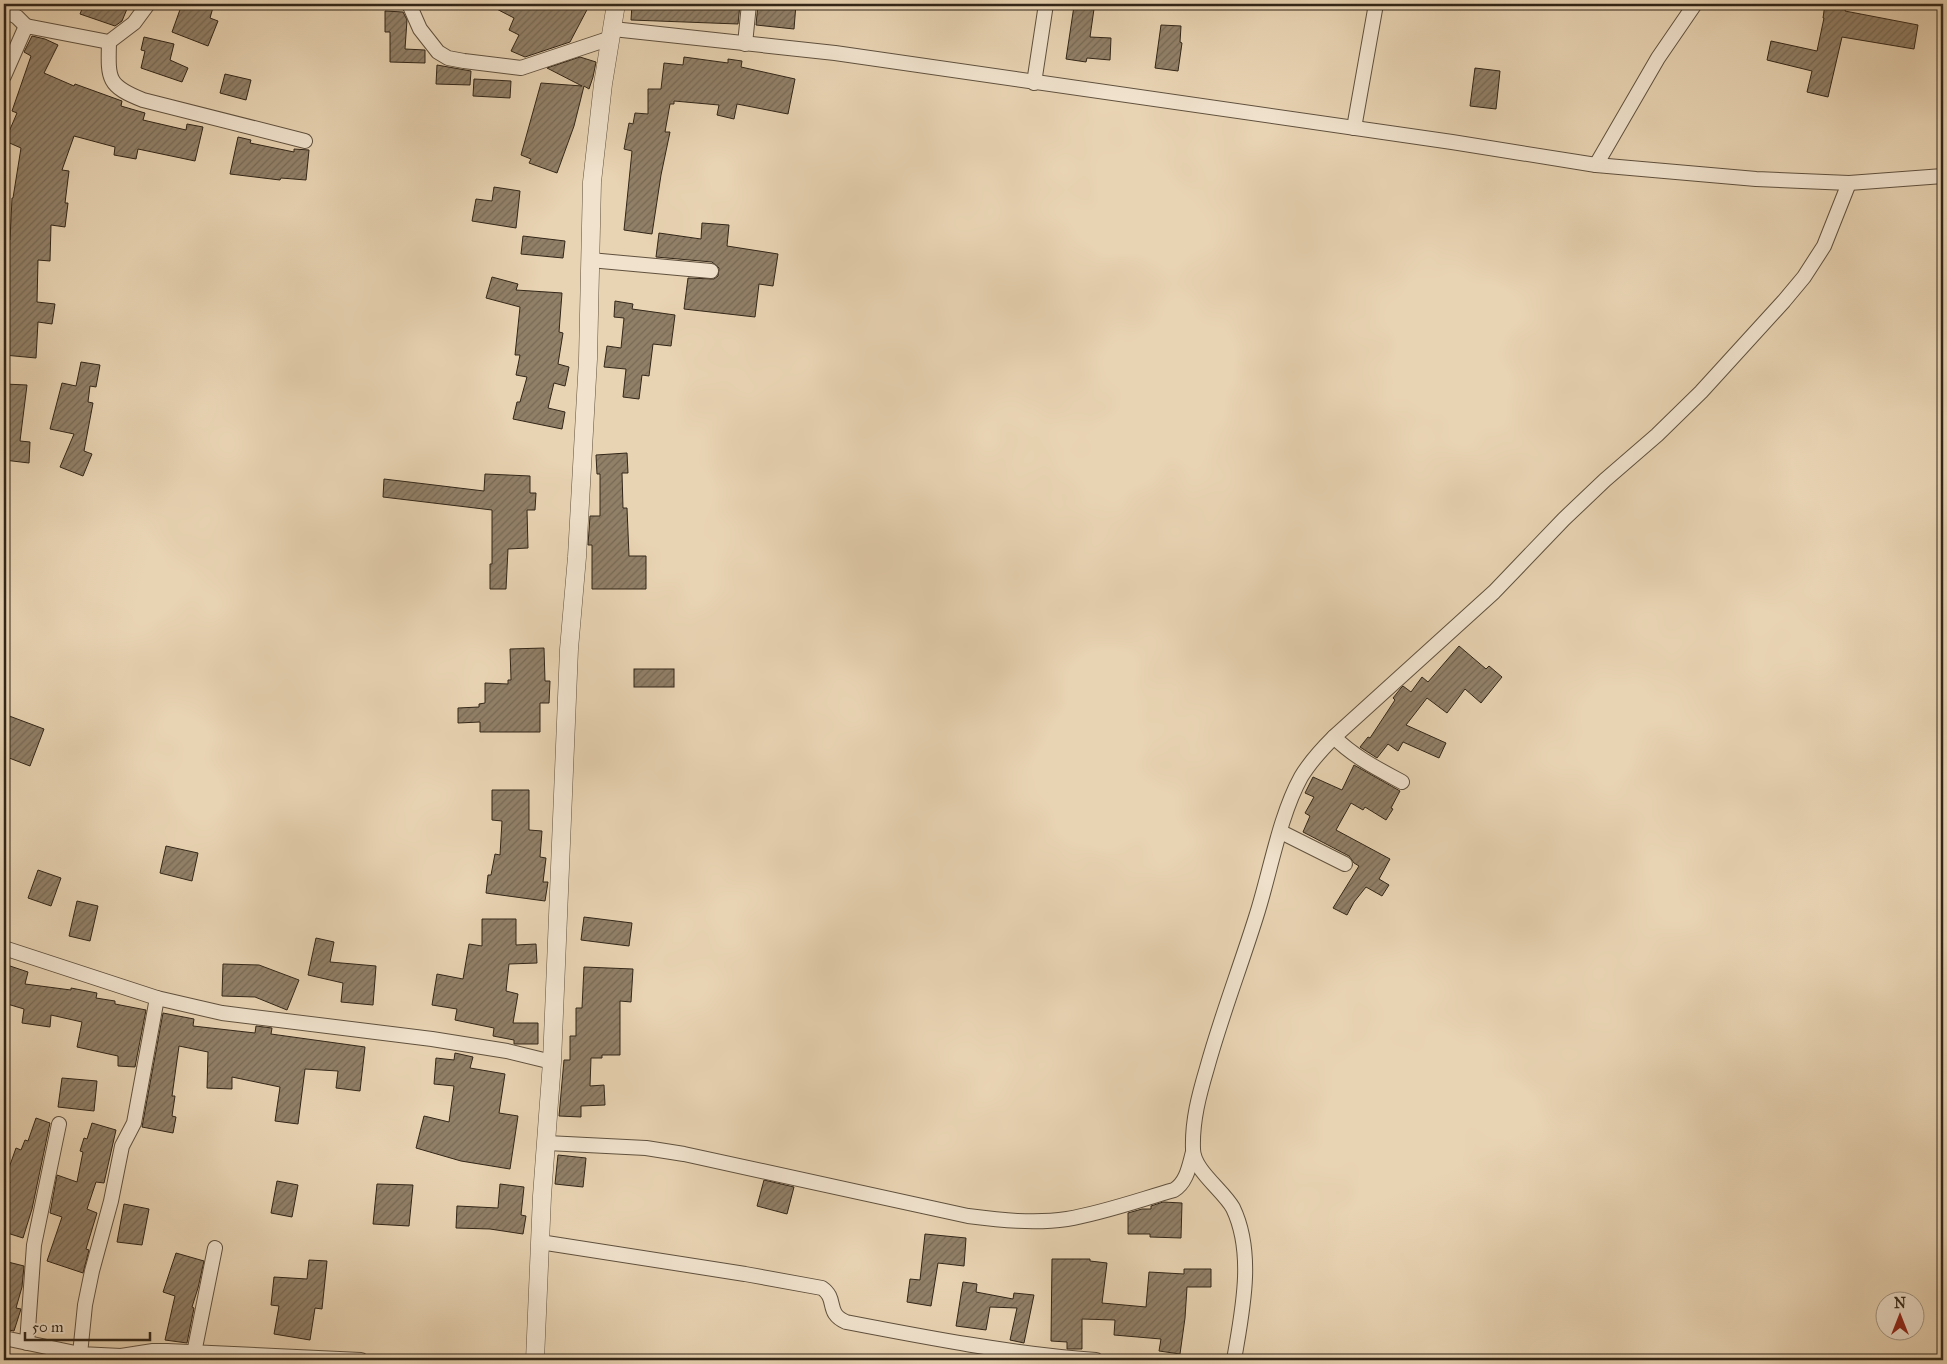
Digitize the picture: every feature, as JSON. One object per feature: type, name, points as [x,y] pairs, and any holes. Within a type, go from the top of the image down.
[{"type":"street","points":[[148,4],[134,22],[109,42],[108,68],[110,78],[116,87],[129,95],[143,100],[305,141]]},
{"type":"street","points":[[409,4],[420,29],[438,52],[448,58],[464,62],[514,68],[521,68],[612,34],[745,44],[834,53],[1596,165],[1747,178],[1849,183],[1943,176]]},
{"type":"street","points":[[535,1360],[540,1242],[552,1062],[569,649],[577,557],[588,358],[594,154],[616,4]]},
{"type":"street","points":[[745,44],[749,4]]},
{"type":"street","points":[[1034,83],[1046,4]]},
{"type":"street","points":[[1354,128],[1376,4]]},
{"type":"street","points":[[1596,165],[1654,65],[1695,4]]},
{"type":"street","points":[[4,10],[17,17],[26,26],[109,42]]},
{"type":"street","points":[[4,76],[26,26]]},
{"type":"street","points":[[548,1143],[646,1148],[684,1154],[968,1216],[1006,1221],[1037,1221],[1076,1217],[1174,1190],[1180,1186],[1184,1180],[1193,1152],[1196,1109],[1220,1021],[1256,918],[1290,802],[1301,778],[1319,752],[1334,737],[1494,592],[1564,519],[1657,435],[1701,392],[1804,277],[1824,246],[1849,183]]},
{"type":"street","points":[[590,260],[711,271]]},
{"type":"street","points":[[1334,737],[1352,753],[1402,782]]},
{"type":"street","points":[[1281,832],[1346,864]]},
{"type":"street","points":[[4,948],[157,998],[253,1018],[432,1039],[507,1051],[552,1062]]},
{"type":"street","points":[[80,1354],[85,1305],[92,1271],[111,1202],[122,1146],[134,1123],[157,998]]},
{"type":"street","points":[[28,1343],[34,1245],[60,1124]]},
{"type":"street","points":[[1193,1152],[1198,1164],[1232,1207],[1240,1226],[1245,1258],[1244,1291],[1234,1360]]},
{"type":"street","points":[[540,1242],[822,1288],[830,1298],[834,1314],[846,1322],[959,1344],[1096,1360]]},
{"type":"street","points":[[194,1353],[215,1248]]},
{"type":"street","points":[[4,1338],[80,1354],[137,1357],[153,1351],[361,1360]]},
{"type":"building","points":[[84,4],[129,4],[122,21],[115,26],[80,14]]},
{"type":"building","points":[[182,4],[214,4],[210,18],[218,21],[208,46],[172,32]]},
{"type":"building","points":[[487,4],[590,4],[570,42],[525,57],[511,51],[519,35],[509,30],[514,18]]},
{"type":"building","points":[[632,4],[740,4],[738,24],[631,20]]},
{"type":"building","points":[[758,4],[796,4],[794,29],[756,25]]},
{"type":"building","points":[[1825,4],[1846,7],[1845,11],[1918,25],[1914,49],[1842,37],[1828,97],[1807,92],[1812,71],[1767,60],[1771,41],[1817,51]]},
{"type":"building","points":[[1074,6],[1094,9],[1090,37],[1111,38],[1110,60],[1087,58],[1086,62],[1066,59]]},
{"type":"building","points":[[385,11],[403,12],[407,20],[405,49],[425,50],[425,63],[390,62],[390,32],[385,32]]},
{"type":"building","points":[[1161,25],[1181,26],[1180,42],[1182,43],[1178,71],[1155,68]]},
{"type":"building","points":[[32,36],[58,45],[44,73],[74,86],[75,84],[122,101],[121,106],[145,113],[143,120],[186,130],[187,124],[203,127],[195,161],[138,149],[136,159],[114,155],[115,147],[74,136],[62,170],[69,171],[65,203],[68,203],[65,227],[51,225],[50,261],[38,260],[37,302],[55,304],[52,324],[38,322],[36,358],[4,355],[4,265],[6,265],[7,240],[10,240],[12,198],[21,148],[5,141],[17,113],[12,111],[31,56],[24,52]]},
{"type":"building","points":[[144,37],[174,44],[170,60],[188,68],[182,82],[141,68],[145,51],[141,50]]},
{"type":"building","points":[[580,57],[596,62],[589,89],[584,86],[574,126],[557,173],[529,163],[531,159],[521,155],[541,83],[582,86],[547,68]]},
{"type":"building","points":[[684,57],[728,63],[728,59],[742,61],[741,67],[795,79],[788,114],[737,104],[734,119],[717,115],[719,105],[674,101],[674,104],[670,104],[665,132],[670,132],[652,234],[624,230],[632,151],[624,149],[629,123],[633,124],[635,113],[648,114],[648,89],[661,89],[664,63],[683,65]]},
{"type":"building","points":[[437,65],[471,71],[470,85],[436,84]]},
{"type":"building","points":[[1475,68],[1500,71],[1496,109],[1470,106]]},
{"type":"building","points":[[225,74],[251,80],[246,100],[220,93]]},
{"type":"building","points":[[474,79],[511,81],[510,98],[473,96]]},
{"type":"building","points":[[238,137],[251,140],[250,143],[294,152],[294,149],[309,150],[306,180],[281,178],[280,180],[230,174]]},
{"type":"building","points":[[494,187],[520,191],[516,228],[472,221],[476,199],[492,201]]},
{"type":"building","points":[[702,223],[729,225],[727,246],[778,254],[773,286],[759,284],[755,317],[684,309],[688,278],[714,279],[718,276],[719,268],[712,262],[656,257],[659,233],[701,239]]},
{"type":"building","points":[[523,236],[565,241],[563,258],[521,254]]},
{"type":"building","points":[[492,277],[518,284],[516,290],[562,293],[559,332],[563,333],[558,364],[569,367],[565,386],[554,383],[548,408],[565,412],[562,429],[513,419],[517,402],[520,402],[527,377],[516,375],[520,355],[515,355],[520,307],[486,298]]},
{"type":"building","points":[[615,301],[633,304],[632,309],[675,315],[671,346],[653,344],[649,376],[642,375],[639,399],[623,397],[626,369],[604,367],[607,346],[621,348],[624,318],[614,317]]},
{"type":"building","points":[[81,362],[100,365],[96,387],[90,386],[88,402],[93,403],[84,451],[92,454],[83,476],[60,467],[74,434],[50,429],[62,383],[76,386]]},
{"type":"building","points":[[4,384],[27,385],[20,441],[30,442],[29,463],[4,460]]},
{"type":"building","points":[[627,453],[628,473],[622,473],[623,508],[627,508],[629,556],[646,556],[646,589],[592,589],[592,545],[588,545],[590,516],[600,516],[600,474],[597,474],[596,455]]},
{"type":"building","points":[[485,474],[530,476],[530,493],[536,493],[535,510],[527,510],[528,548],[508,549],[506,589],[490,589],[492,510],[383,497],[384,479],[484,491]]},
{"type":"building","points":[[1459,646],[1486,669],[1489,666],[1502,677],[1481,703],[1465,689],[1447,713],[1427,698],[1406,725],[1446,743],[1439,758],[1403,742],[1398,751],[1388,744],[1377,758],[1360,747],[1368,737],[1370,738],[1395,700],[1393,698],[1401,688],[1403,686],[1411,692],[1422,677],[1428,682]]},
{"type":"building","points":[[544,648],[545,681],[550,681],[549,703],[540,703],[540,732],[480,732],[480,722],[458,723],[458,708],[479,707],[479,704],[485,703],[485,683],[508,684],[508,680],[511,680],[510,649]]},
{"type":"building","points":[[634,669],[674,669],[674,687],[634,687]]},
{"type":"building","points":[[4,714],[44,729],[30,766],[4,756]]},
{"type":"building","points":[[1354,765],[1400,791],[1391,808],[1393,809],[1386,820],[1365,807],[1363,810],[1351,803],[1336,830],[1390,859],[1379,879],[1389,885],[1382,896],[1366,887],[1354,902],[1347,915],[1333,908],[1359,866],[1349,856],[1303,832],[1310,816],[1305,813],[1314,797],[1305,793],[1313,777],[1342,790]]},
{"type":"building","points":[[492,790],[529,790],[529,830],[542,831],[540,857],[546,858],[543,882],[548,882],[545,901],[486,893],[488,875],[491,875],[495,854],[500,855],[502,821],[492,820]]},
{"type":"building","points":[[166,846],[198,853],[192,881],[160,873]]},
{"type":"building","points":[[38,870],[61,878],[51,906],[28,898]]},
{"type":"building","points":[[77,901],[98,906],[90,941],[69,936]]},
{"type":"building","points":[[584,917],[632,923],[629,946],[581,940]]},
{"type":"building","points":[[482,919],[516,919],[516,945],[536,944],[537,963],[509,964],[506,991],[518,994],[513,1023],[538,1023],[538,1044],[514,1044],[514,1040],[493,1036],[494,1028],[455,1020],[457,1009],[432,1005],[437,974],[463,979],[469,944],[482,946]]},
{"type":"building","points":[[316,938],[334,942],[330,962],[376,966],[373,1005],[341,1002],[343,983],[308,975]]},
{"type":"building","points":[[4,964],[28,972],[25,984],[71,990],[71,988],[97,993],[96,998],[115,1001],[115,1004],[146,1010],[135,1067],[118,1066],[118,1056],[77,1047],[82,1022],[51,1015],[50,1027],[22,1023],[24,1009],[4,1003]]},
{"type":"building","points":[[223,964],[259,965],[299,980],[287,1010],[255,997],[222,996]]},
{"type":"building","points":[[584,967],[633,969],[631,1002],[620,1001],[620,1055],[602,1055],[602,1058],[591,1058],[590,1086],[604,1085],[605,1105],[581,1106],[581,1117],[559,1116],[564,1060],[570,1060],[570,1036],[576,1036],[576,1008],[582,1008]]},
{"type":"building","points":[[163,1013],[194,1019],[193,1026],[255,1033],[256,1026],[272,1028],[271,1034],[365,1047],[360,1091],[336,1088],[338,1071],[305,1069],[298,1124],[275,1121],[280,1087],[232,1077],[232,1089],[207,1088],[208,1052],[179,1046],[172,1096],[175,1096],[172,1116],[176,1117],[173,1133],[142,1127]]},
{"type":"building","points":[[455,1053],[473,1057],[470,1068],[505,1074],[499,1113],[518,1116],[510,1169],[461,1161],[416,1148],[424,1116],[449,1122],[454,1086],[434,1084],[436,1058],[454,1060]]},
{"type":"building","points":[[62,1078],[97,1081],[94,1111],[58,1107]]},
{"type":"building","points":[[36,1118],[50,1123],[32,1209],[23,1238],[4,1232],[4,1201],[10,1182],[5,1179],[16,1148],[21,1150],[25,1140],[28,1141]]},
{"type":"building","points":[[92,1123],[116,1130],[104,1183],[96,1182],[87,1209],[97,1213],[86,1249],[89,1250],[83,1273],[47,1261],[62,1217],[50,1213],[57,1175],[77,1182],[83,1152],[80,1151],[84,1138],[87,1139]]},
{"type":"building","points":[[558,1155],[586,1158],[583,1187],[555,1184]]},
{"type":"building","points":[[764,1180],[794,1187],[787,1214],[757,1206]]},
{"type":"building","points":[[277,1181],[298,1185],[292,1217],[271,1213]]},
{"type":"building","points":[[377,1184],[413,1185],[409,1226],[373,1224]]},
{"type":"building","points":[[500,1184],[524,1187],[521,1215],[526,1216],[523,1234],[490,1229],[456,1228],[457,1206],[498,1208]]},
{"type":"building","points":[[1163,1202],[1182,1203],[1181,1238],[1150,1237],[1150,1234],[1128,1234],[1128,1213],[1142,1209],[1151,1209],[1151,1206]]},
{"type":"building","points":[[124,1204],[149,1209],[142,1245],[117,1242]]},
{"type":"building","points":[[925,1234],[966,1238],[964,1266],[938,1263],[931,1306],[907,1302],[910,1279],[920,1280]]},
{"type":"building","points":[[176,1253],[204,1261],[192,1307],[194,1308],[187,1343],[165,1340],[175,1296],[163,1292]]},
{"type":"building","points":[[1052,1259],[1090,1259],[1090,1261],[1107,1263],[1102,1303],[1146,1307],[1149,1272],[1184,1274],[1184,1269],[1211,1269],[1211,1287],[1187,1287],[1180,1354],[1159,1351],[1161,1339],[1114,1335],[1115,1320],[1082,1319],[1082,1349],[1067,1349],[1067,1342],[1051,1341]]},
{"type":"building","points":[[309,1260],[327,1261],[322,1309],[315,1308],[310,1340],[274,1334],[279,1306],[271,1305],[274,1277],[307,1279]]},
{"type":"building","points":[[4,1261],[24,1266],[22,1287],[16,1308],[21,1309],[14,1331],[4,1329]]},
{"type":"building","points":[[963,1282],[977,1284],[976,1292],[1013,1299],[1014,1293],[1034,1295],[1024,1343],[1010,1340],[1017,1308],[990,1307],[986,1330],[956,1326]]}]
